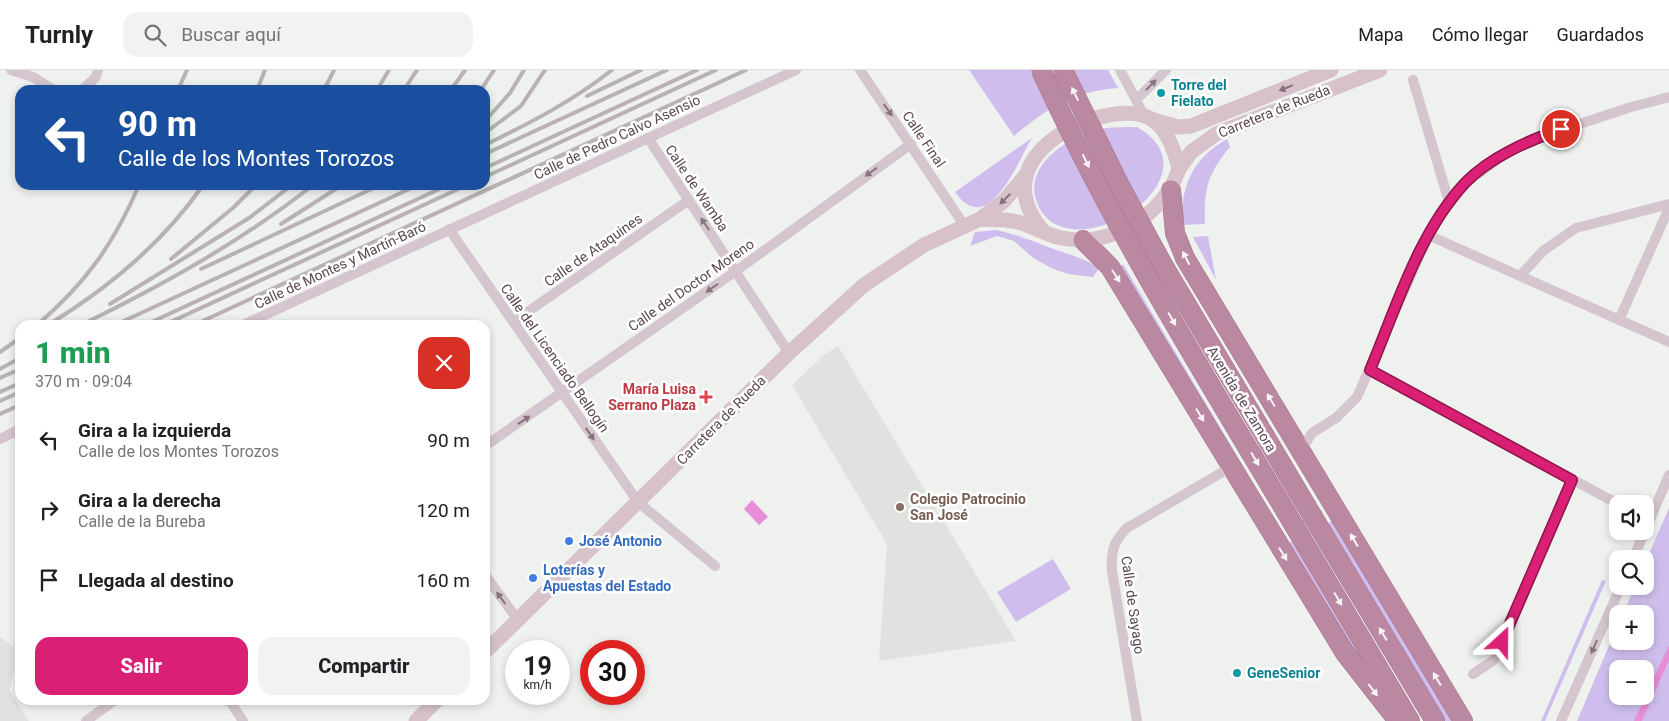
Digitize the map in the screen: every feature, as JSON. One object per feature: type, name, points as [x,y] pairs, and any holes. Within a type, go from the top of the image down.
[{"type":"highway","name":"Avenida de Zamora","points":[[1041,70],[1102,194],[1145,272],[1410,721]]},
{"type":"highway","name":"Avenida de Zamora","points":[[1063,70],[1119,184],[1162,263],[1435,721]]},
{"type":"highway","points":[[1171,190],[1175,232],[1185,258],[1463,721]]},
{"type":"highway","points":[[1083,240],[1110,267],[1345,653],[1398,721]]},
{"type":"street","points":[[11,70],[33,77],[46,85]]},
{"type":"street","points":[[87,85],[96,77],[98,70]]},
{"type":"street","name":"Calle de Pedro Calvo Asensio","points":[[449,229],[796,70]]},
{"type":"street","name":"Calle Final","points":[[860,70],[964,225]]},
{"type":"street","points":[[1120,70],[1136,100],[1169,140],[1179,169],[1171,190],[1158,207],[1135,225],[1115,233],[1083,240],[1060,238],[1043,231],[1033,219],[1026,203],[1024,192],[1026,174],[1039,152],[1048,142],[1073,126],[1107,115],[1149,118]]},
{"type":"street","points":[[1136,100],[1166,70]]},
{"type":"street","name":"Carretera de Rueda","points":[[1149,118],[1178,127],[1191,126],[1331,70]]},
{"type":"street","name":"Carretera de Rueda","points":[[1179,169],[1192,152],[1216,134],[1380,70]]},
{"type":"street","points":[[1413,80],[1449,202]]},
{"type":"street","points":[[1301,451],[1312,433],[1348,408],[1357,397],[1428,235],[1449,202],[1466,182],[1506,153],[1546,135],[1592,119],[1669,97]]},
{"type":"street","name":"Calle de Wamba","points":[[648,138],[789,353]]},
{"type":"street","name":"Calle del Doctor Moreno","points":[[490,443],[736,271],[911,144]]},
{"type":"street","name":"Carretera de Rueda","points":[[490,647],[789,353],[864,285],[924,245],[980,219],[1004,201],[1026,174]]},
{"type":"street","name":"Calle de Ataquines","points":[[513,322],[689,200]]},
{"type":"street","points":[[1520,276],[1543,251],[1576,228],[1669,204]]},
{"type":"street","points":[[1619,320],[1669,208]]},
{"type":"street","name":"Carretera de Rueda","points":[[980,219],[1016,222],[1043,231]]},
{"type":"street","name":"Calle de Montes y Martín-Baró","points":[[263,320],[449,229]]},
{"type":"street","name":"Calle del Licenciado Bellogín","points":[[449,229],[638,502],[715,566]]},
{"type":"street","points":[[1428,235],[1669,342]]},
{"type":"street","points":[[1370,370],[1609,499]]},
{"type":"street","points":[[0,439],[15,432]]},
{"type":"street","name":"Calle de Sayago","points":[[1136,721],[1112,571],[1111,552],[1116,539],[1127,528],[1231,468]]},
{"type":"street","points":[[1654,508],[1669,475]]},
{"type":"street","points":[[1473,674],[1494,660],[1572,480]]},
{"type":"street","points":[[490,582],[518,620]]},
{"type":"street","points":[[1562,721],[1617,595]]},
{"type":"street","points":[[86,721],[108,705]]},
{"type":"street","points":[[232,705],[243,721]]},
{"type":"street","points":[[416,721],[432,705]]},
{"type":"shaded area","points":[[969,70],[1108,70],[1118,88],[1074,97],[1050,109],[1014,136]]},
{"type":"shaded area","points":[[1137,127],[1157,145],[1163,164],[1158,183],[1145,201],[1125,216],[1102,226],[1078,229],[1057,225],[1046,217],[1037,203],[1035,185],[1038,173],[1045,161],[1055,151],[1080,136],[1094,131],[1106,128]]},
{"type":"shaded area","points":[[1032,138],[1001,192],[990,202],[979,207],[967,204],[955,192]]},
{"type":"shaded area","points":[[1227,139],[1230,147],[1216,166],[1208,183],[1205,201],[1205,224],[1181,225],[1184,198],[1191,175],[1205,156]]},
{"type":"shaded area","points":[[996,230],[1023,237],[1087,261],[1099,268],[1093,277],[1068,274],[1051,268],[1032,257],[1014,241],[997,236],[970,246],[975,232]]},
{"type":"shaded area","points":[[1208,236],[1216,280],[1193,237]]},
{"type":"shaded area","points":[[1123,264],[1285,537],[1281,540],[1117,269]]},
{"type":"shaded area","name":"Colegio Patrocinio San José","points":[[838,346],[1016,641],[879,661],[887,544],[792,385],[823,356]]},
{"type":"shaded area","points":[[752,500],[768,517],[759,525],[744,509]]},
{"type":"shaded area","points":[[1669,508],[1669,721],[1577,721],[1609,646],[1609,650],[1654,650],[1654,605],[1627,605],[1631,595],[1654,595],[1654,550],[1651,550]]},
{"type":"shaded area","points":[[1336,518],[1454,721],[1443,721],[1327,524]]},
{"type":"shaded area","points":[[1293,540],[1398,716],[1345,644],[1285,546]]},
{"type":"shaded area","points":[[1053,559],[1071,589],[1016,622],[997,592]]},
{"type":"shaded area","points":[[1602,580],[1606,581],[1545,721],[1541,721]]},
{"type":"shaded area","points":[[0,637],[15,648],[15,669],[9,690],[15,699],[15,705],[19,705],[29,721],[0,721]]},
{"type":"shaded area","points":[[1669,645],[1669,660],[1654,694],[1654,678]]},
{"type":"shaded area","points":[[1641,705],[1649,705],[1642,721],[1634,721]]},
{"type":"railway","points":[[180,85],[187,70]]},
{"type":"railway","points":[[259,85],[265,70]]},
{"type":"railway","points":[[326,85],[334,70]]},
{"type":"railway","points":[[380,85],[389,70]]},
{"type":"railway","points":[[407,85],[417,70]]},
{"type":"railway","points":[[454,85],[465,70]]},
{"type":"railway","points":[[484,85],[494,70]]},
{"type":"railway","points":[[490,115],[510,93],[524,70]]},
{"type":"railway","points":[[490,129],[521,106],[545,70]]},
{"type":"railway","points":[[490,142],[567,102],[612,70]]},
{"type":"railway","points":[[587,96],[641,70]]},
{"type":"railway","points":[[490,152],[667,70]]},
{"type":"railway","points":[[490,166],[697,70]]},
{"type":"railway","points":[[490,175],[716,70]]},
{"type":"railway","points":[[490,188],[746,70]]},
{"type":"railway","points":[[43,320],[70,294],[97,262],[119,226],[137,190]]},
{"type":"railway","points":[[56,320],[91,296],[133,263],[170,226],[199,190]]},
{"type":"railway","points":[[171,259],[234,207],[251,190]]},
{"type":"railway","points":[[110,304],[249,218],[285,190]]},
{"type":"railway","points":[[91,320],[201,261],[258,225],[306,190]]},
{"type":"railway","points":[[281,224],[334,190]]},
{"type":"railway","points":[[201,269],[369,190]]},
{"type":"railway","points":[[126,320],[407,190]]},
{"type":"railway","points":[[156,320],[437,190]]},
{"type":"railway","points":[[175,320],[456,190]]},
{"type":"railway","points":[[205,320],[486,190]]},
{"type":"railway","points":[[0,352],[15,342]]},
{"type":"railway","points":[[0,369],[15,361]]},
{"type":"railway","points":[[0,378],[15,371]]},
{"type":"railway","points":[[0,392],[15,385]]},
{"type":"railway","points":[[0,401],[15,394]]},
{"type":"railway","points":[[0,414],[15,407]]},
{"type":"place","name":"Torre del Fielato","points":[[1161,93]]},
{"type":"place","name":"María Luisa Serrano Plaza","points":[[706,397]]},
{"type":"place","name":"Colegio Patrocinio San José","points":[[900,507]]},
{"type":"place","name":"José Antonio","points":[[569,541]]},
{"type":"place","name":"Loterías y Apuestas del Estado","points":[[533,578]]},
{"type":"place","name":"GeneSenior","points":[[1237,673]]},
{"type":"route","points":[[1502,642],[1572,480],[1370,370],[1423,245],[1449,202],[1466,182],[1506,153],[1561,129]]}]
